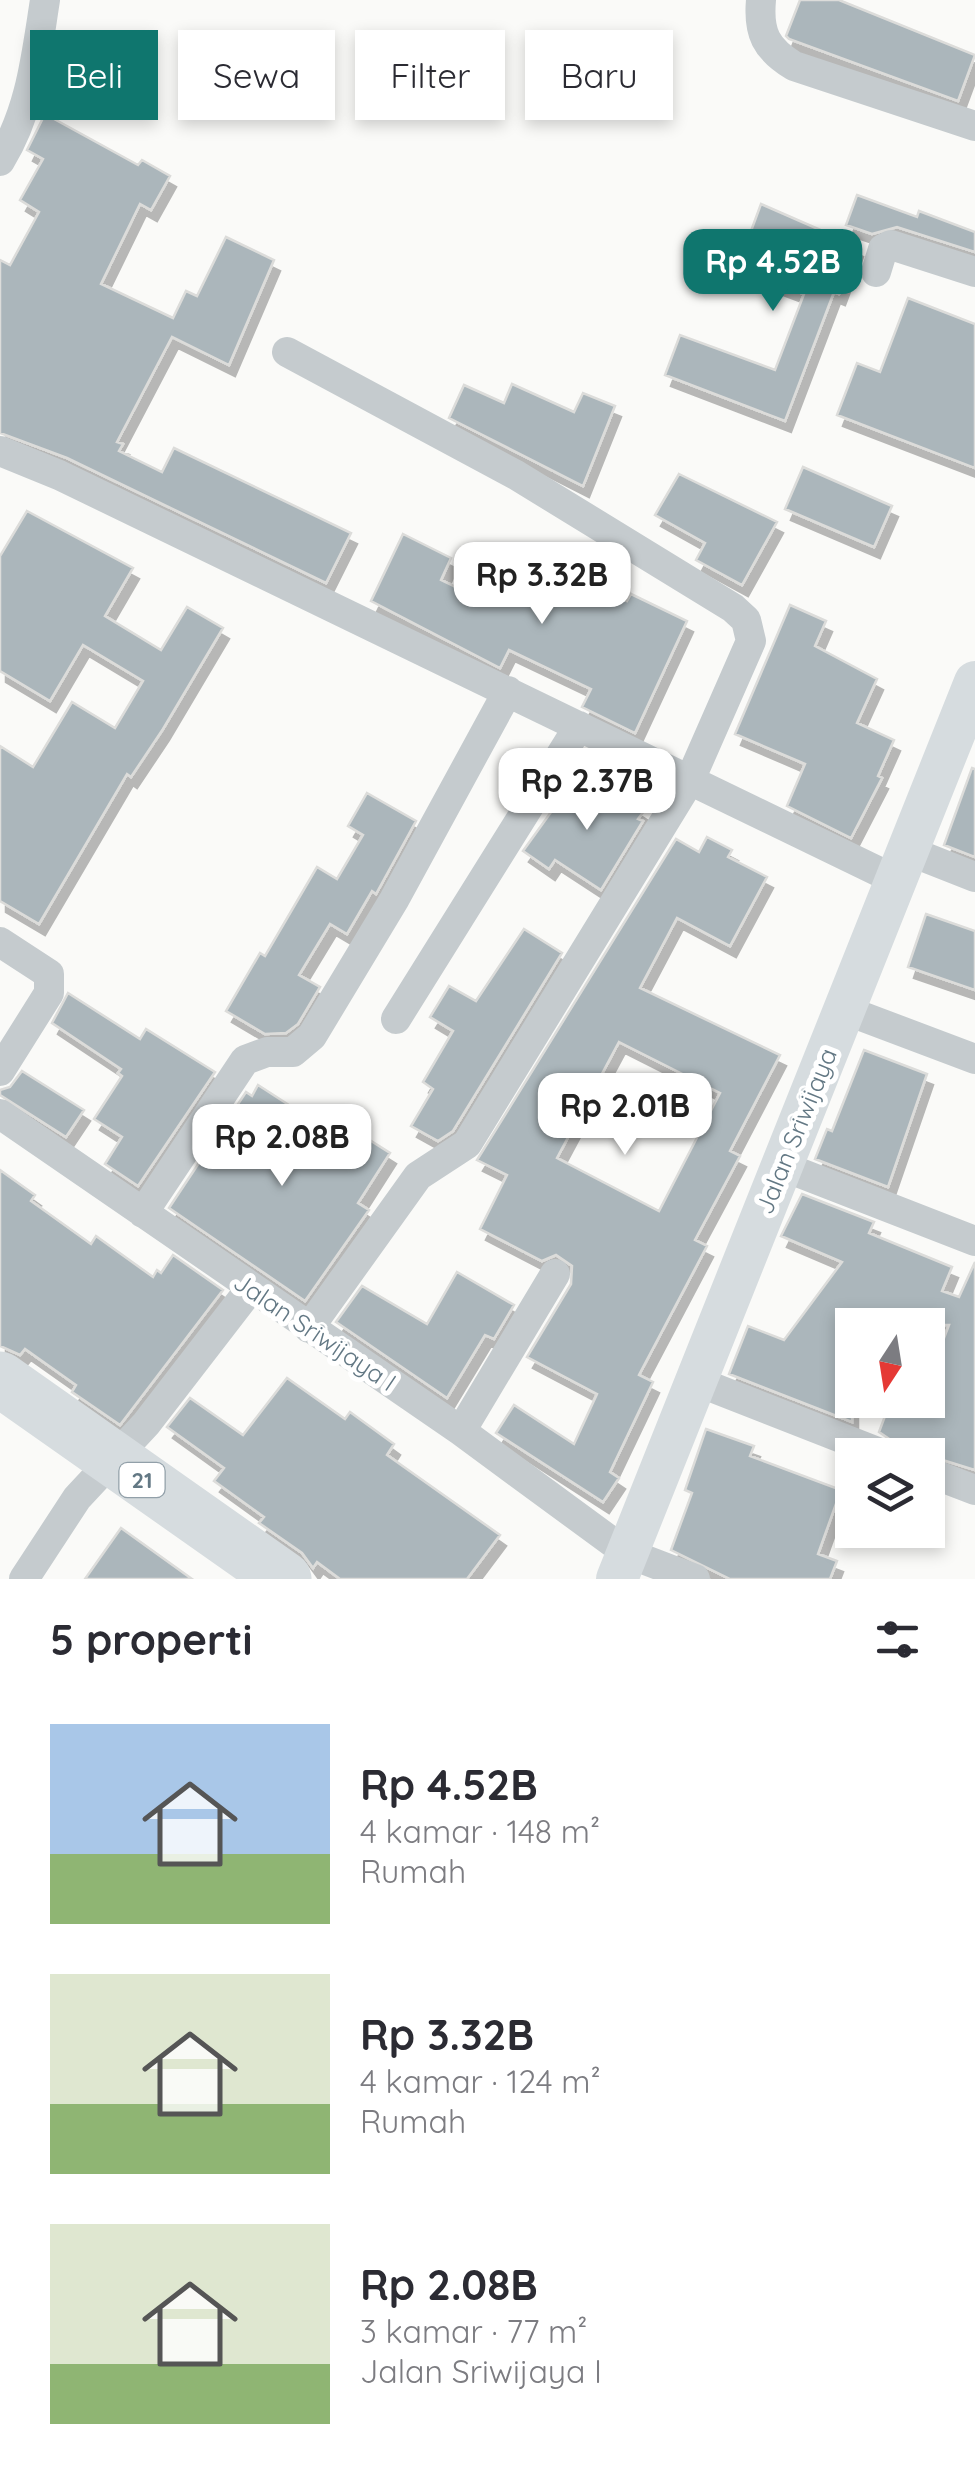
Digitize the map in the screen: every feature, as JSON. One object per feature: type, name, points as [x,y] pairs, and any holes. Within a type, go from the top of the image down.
[{"type":"highway","name":"21","points":[[0,1379],[284,1579]]},
{"type":"street","points":[[0,161],[17,133],[30,96],[45,0]]},
{"type":"street","points":[[762,0],[763,38],[774,54],[794,66],[975,126]]},
{"type":"street","points":[[876,272],[882,249],[891,244],[975,272]]},
{"type":"street","points":[[288,352],[638,546],[746,620],[751,640],[690,780],[467,1144],[418,1176],[309,1328]]},
{"type":"street","points":[[0,451],[77,484],[690,780],[903,866],[975,876]]},
{"type":"street","points":[[143,1213],[245,1060],[267,1052],[293,1052],[312,1036],[394,900],[508,691]]},
{"type":"street","name":"Jalan Sriwijaya","points":[[622,1566],[972,698]]},
{"type":"street","points":[[396,1019],[579,726]]},
{"type":"street","points":[[0,942],[49,974],[51,986],[0,1071]]},
{"type":"street","points":[[845,1010],[975,1059]]},
{"type":"street","name":"Jalan Sriwijaya I","points":[[0,1114],[461,1431],[622,1566],[694,1579]]},
{"type":"street","points":[[782,1166],[975,1241]]},
{"type":"street","points":[[461,1431],[555,1274]]},
{"type":"street","points":[[24,1579],[77,1498],[114,1460],[251,1288]]},
{"type":"street","points":[[696,1381],[842,1438]]},
{"type":"street","points":[[945,1479],[975,1490]]},
{"type":"building","points":[[800,0],[839,0],[975,55],[958,101],[789,39],[786,36]]},
{"type":"building","points":[[42,120],[56,120],[138,165],[142,160],[170,176],[151,210],[140,204],[101,284],[173,318],[186,291],[197,296],[226,237],[274,260],[229,365],[172,337],[117,442],[123,444],[119,451],[162,472],[174,448],[351,533],[326,583],[67,458],[0,433],[0,260],[10,265],[39,212],[20,200],[43,159],[27,150]]},
{"type":"building","points":[[857,195],[917,217],[919,211],[975,232],[975,252],[897,227],[872,234],[846,225]]},
{"type":"building","points":[[761,204],[857,246],[839,294],[834,292],[785,421],[665,375],[680,335],[775,370],[804,294],[737,269]]},
{"type":"building","points":[[908,298],[975,324],[975,468],[837,415],[857,363],[880,372]]},
{"type":"building","points":[[512,384],[574,412],[583,393],[615,406],[583,486],[449,418],[464,385],[504,403]]},
{"type":"building","points":[[803,467],[892,506],[874,547],[785,509]]},
{"type":"building","points":[[679,474],[777,522],[742,585],[696,560],[705,543],[655,515]]},
{"type":"building","points":[[27,511],[133,568],[105,616],[161,650],[187,607],[223,628],[163,729],[131,777],[127,774],[39,924],[0,901],[0,746],[33,767],[72,702],[115,728],[143,681],[83,645],[50,701],[0,671],[0,556]]},
{"type":"building","points":[[403,534],[451,558],[441,580],[489,603],[509,560],[568,588],[574,575],[627,601],[631,594],[687,621],[635,733],[582,707],[591,689],[509,650],[500,668],[371,601]]},
{"type":"building","points":[[790,605],[826,621],[815,646],[877,679],[857,723],[894,740],[878,776],[882,778],[851,838],[787,806],[805,764],[735,734]]},
{"type":"building","points":[[972,768],[975,769],[975,857],[944,845]]},
{"type":"building","points":[[577,776],[609,797],[613,791],[644,811],[638,819],[643,821],[601,890],[555,860],[549,869],[523,851]]},
{"type":"building","points":[[367,793],[416,821],[376,894],[372,891],[347,934],[330,924],[299,975],[320,987],[298,1024],[286,1033],[265,1034],[226,1011],[260,953],[265,956],[317,867],[337,879],[363,835],[348,826]]},
{"type":"building","points":[[707,837],[732,850],[728,857],[767,877],[730,946],[677,918],[640,988],[780,1055],[730,1151],[740,1156],[695,1240],[707,1246],[639,1375],[653,1382],[610,1472],[619,1478],[603,1502],[496,1433],[514,1405],[574,1444],[597,1394],[527,1357],[571,1284],[572,1266],[556,1255],[542,1261],[480,1229],[507,1175],[477,1160],[676,839],[699,852]],"holes":[[[619,1042],[720,1093],[659,1211],[557,1158]]]},
{"type":"building","points":[[926,914],[975,931],[975,990],[908,967]]},
{"type":"building","points":[[524,929],[562,953],[453,1131],[438,1141],[411,1126],[433,1089],[423,1082],[453,1031],[430,1017],[449,986],[476,1001]]},
{"type":"building","points":[[68,993],[140,1039],[146,1029],[215,1072],[138,1186],[105,1164],[122,1137],[94,1119],[122,1076],[118,1073],[121,1069],[52,1023]]},
{"type":"building","points":[[864,1050],[927,1074],[888,1187],[815,1159],[827,1129],[832,1131]]},
{"type":"building","points":[[22,1071],[84,1110],[66,1137],[0,1095],[0,1090],[10,1087]]},
{"type":"building","points":[[258,1085],[323,1127],[330,1115],[390,1153],[358,1203],[369,1210],[305,1301],[169,1208],[246,1092],[252,1096]]},
{"type":"building","points":[[0,1170],[35,1195],[31,1201],[91,1244],[96,1236],[153,1277],[157,1270],[161,1273],[173,1255],[223,1290],[120,1425],[72,1392],[76,1385],[25,1349],[20,1355],[0,1346]]},
{"type":"building","points":[[802,1194],[874,1222],[869,1233],[952,1267],[942,1291],[959,1297],[975,1262],[975,1470],[945,1461],[945,1438],[888,1438],[879,1432],[884,1418],[945,1418],[945,1335],[949,1325],[945,1325],[945,1308],[835,1308],[835,1415],[729,1374],[748,1326],[784,1340],[842,1262],[781,1236]]},
{"type":"building","points":[[457,1272],[514,1305],[494,1339],[485,1335],[447,1398],[336,1322],[362,1286],[427,1324]]},
{"type":"building","points":[[287,1378],[345,1419],[350,1412],[394,1444],[387,1455],[500,1535],[467,1579],[340,1579],[317,1562],[313,1568],[302,1553],[259,1523],[264,1517],[214,1481],[224,1468],[167,1427],[190,1398],[243,1435]]},
{"type":"building","points":[[706,1429],[754,1446],[750,1456],[835,1488],[835,1507],[818,1554],[837,1561],[830,1579],[730,1579],[671,1550],[692,1493],[685,1490]]},
{"type":"building","points":[[121,1528],[192,1579],[85,1579]]}]
